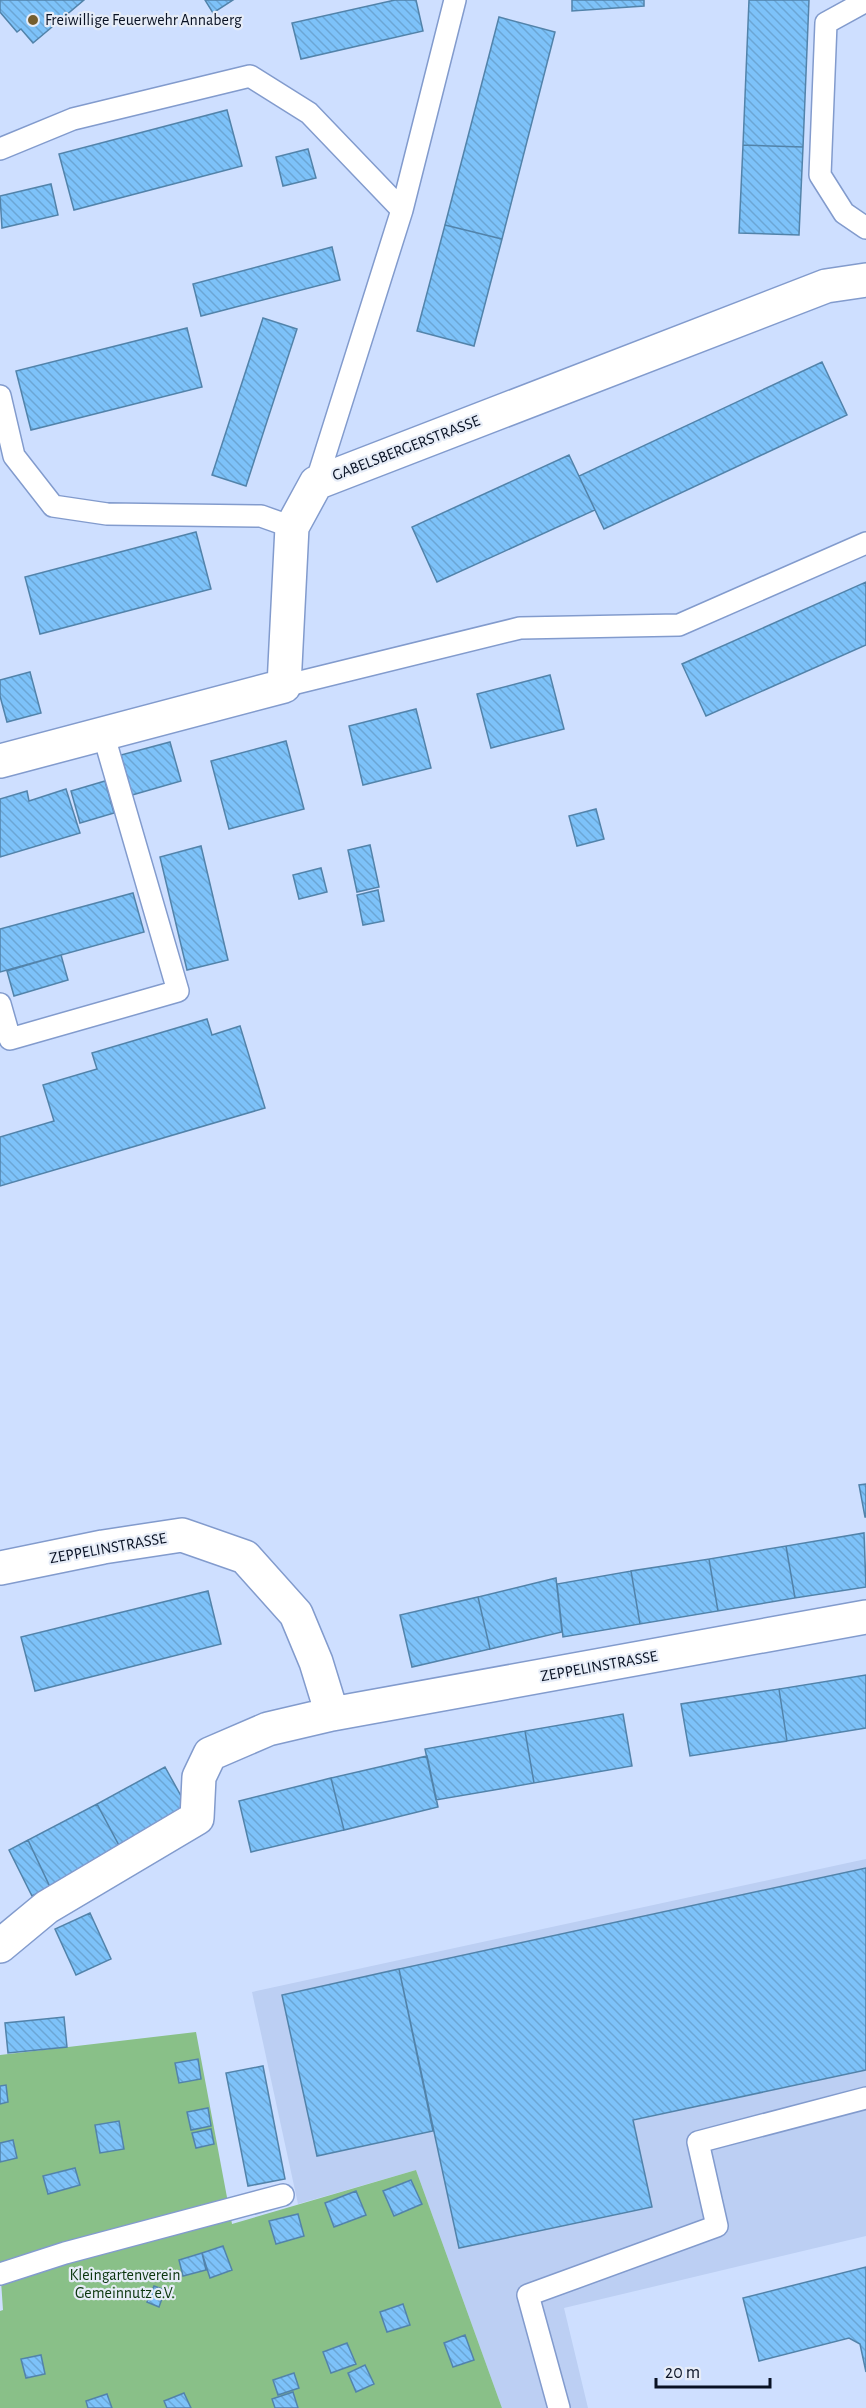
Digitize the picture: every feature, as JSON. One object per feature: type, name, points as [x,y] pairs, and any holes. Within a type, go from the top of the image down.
[{"type":"street","name":"GABELSBERGERSTRASSE","points":[[284,686],[292,527],[316,483],[826,286],[866,280]]},
{"type":"street","points":[[0,761],[284,686]]},
{"type":"street","name":"ZEPPELINSTRASSE","points":[[0,1568],[103,1547],[182,1535],[246,1557],[296,1614],[316,1662],[332,1714]]},
{"type":"street","name":"ZEPPELINSTRASSE","points":[[0,1946],[47,1907],[197,1818],[199,1777],[210,1754],[268,1729],[332,1714],[866,1617]]},
{"type":"lane","points":[[316,483],[402,210],[455,0]]},
{"type":"lane","points":[[866,1],[826,23],[820,175],[844,213],[866,228]]},
{"type":"lane","points":[[0,149],[73,119],[250,76],[309,113],[402,210]]},
{"type":"lane","points":[[0,396],[14,456],[53,506],[107,513],[261,516],[292,527]]},
{"type":"lane","points":[[284,686],[520,628],[679,626],[866,543]]},
{"type":"lane","points":[[0,1004],[10,1038],[178,991],[103,733]]},
{"type":"lane","points":[[560,2408],[528,2295],[717,2226],[698,2142],[866,2098]]},
{"type":"lane","points":[[0,2274],[65,2253],[283,2195]]},
{"type":"shaded area","points":[[866,1859],[866,2236],[564,2308],[588,2408],[502,2408],[416,2170],[298,2204],[252,1992]]},
{"type":"green space","name":"Kleingartenverein Gemeinnutz e.V.","points":[[196,2032],[232,2224],[416,2170],[502,2408],[0,2408],[0,2311],[3,2310],[0,2266],[0,2055]]},
{"type":"building","name":"Freiwillige Feuerwehr Annaberg","points":[[0,0],[84,0],[33,43],[21,29],[17,32],[0,12]]},
{"type":"building","points":[[205,0],[233,0],[213,13]]},
{"type":"building","points":[[395,0],[416,0],[423,31],[301,59],[292,23]]},
{"type":"building","points":[[572,0],[644,0],[644,6],[572,11]]},
{"type":"building","points":[[749,0],[809,0],[803,147],[743,145]]},
{"type":"building","points":[[499,17],[555,32],[502,239],[445,225]]},
{"type":"building","points":[[227,110],[242,166],[74,210],[59,154]]},
{"type":"building","points":[[743,145],[803,147],[799,235],[739,233]]},
{"type":"building","points":[[308,149],[316,178],[283,186],[276,157]]},
{"type":"building","points":[[51,184],[58,215],[2,228],[0,196]]},
{"type":"building","points":[[445,225],[502,239],[474,346],[417,331]]},
{"type":"building","points":[[332,247],[340,280],[201,316],[193,284]]},
{"type":"building","points":[[263,318],[297,329],[246,486],[212,475]]},
{"type":"building","points":[[187,328],[202,387],[31,430],[16,371]]},
{"type":"building","points":[[822,362],[847,415],[604,529],[579,476]]},
{"type":"building","points":[[569,455],[595,510],[437,582],[412,527]]},
{"type":"building","points":[[196,532],[211,589],[40,634],[25,577]]},
{"type":"building","points":[[866,582],[866,645],[706,716],[682,664]]},
{"type":"building","points":[[30,672],[41,713],[7,722],[0,696],[0,680]]},
{"type":"building","points":[[550,675],[564,729],[491,748],[477,694]]},
{"type":"building","points":[[416,709],[431,768],[363,785],[349,726]]},
{"type":"building","points":[[286,741],[304,809],[229,829],[211,761]]},
{"type":"building","points":[[170,742],[181,781],[132,795],[121,755]]},
{"type":"building","points":[[105,781],[114,813],[80,823],[71,791]]},
{"type":"building","points":[[66,789],[80,833],[0,857],[0,799],[27,791],[29,801]]},
{"type":"building","points":[[596,809],[604,839],[577,846],[569,816]]},
{"type":"building","points":[[370,845],[379,887],[357,892],[348,850]]},
{"type":"building","points":[[201,846],[228,960],[187,970],[160,857]]},
{"type":"building","points":[[321,868],[327,892],[299,899],[293,875]]},
{"type":"building","points":[[378,890],[384,921],[363,925],[357,895]]},
{"type":"building","points":[[133,893],[144,932],[0,972],[0,929]]},
{"type":"building","points":[[61,955],[68,980],[14,996],[7,971]]},
{"type":"building","points":[[207,1019],[212,1035],[240,1026],[265,1108],[0,1186],[0,1137],[54,1121],[43,1085],[97,1069],[92,1053]]},
{"type":"building","points":[[866,1484],[866,1517],[865,1517],[859,1485]]},
{"type":"building","points":[[864,1533],[866,1587],[795,1598],[786,1546]]},
{"type":"building","points":[[786,1546],[795,1598],[718,1611],[709,1559]]},
{"type":"building","points":[[709,1559],[718,1611],[640,1624],[631,1571]]},
{"type":"building","points":[[631,1571],[640,1624],[563,1637],[557,1584]]},
{"type":"building","points":[[556,1578],[562,1632],[490,1649],[478,1597]]},
{"type":"building","points":[[208,1591],[221,1644],[35,1691],[21,1637]]},
{"type":"building","points":[[478,1597],[490,1649],[412,1667],[400,1615]]},
{"type":"building","points":[[866,1675],[866,1728],[787,1741],[779,1689]]},
{"type":"building","points":[[779,1689],[787,1741],[690,1756],[681,1704]]},
{"type":"building","points":[[623,1714],[632,1766],[534,1783],[525,1731]]},
{"type":"building","points":[[525,1731],[534,1783],[436,1800],[425,1749]]},
{"type":"building","points":[[427,1756],[438,1807],[344,1830],[331,1778]]},
{"type":"building","points":[[165,1767],[191,1814],[122,1851],[97,1804]]},
{"type":"building","points":[[331,1778],[344,1830],[251,1852],[239,1801]]},
{"type":"building","points":[[97,1804],[122,1851],[50,1887],[28,1840]]},
{"type":"building","points":[[28,1840],[50,1887],[32,1896],[9,1850]]},
{"type":"building","points":[[866,1868],[866,2070],[633,2120],[652,2207],[459,2248],[399,1969]]},
{"type":"building","points":[[90,1913],[111,1959],[76,1975],[55,1929]]},
{"type":"building","points":[[399,1969],[433,2131],[317,2156],[282,1995]]},
{"type":"building","points":[[64,2017],[67,2047],[8,2053],[5,2023]]},
{"type":"building","points":[[198,2059],[201,2079],[179,2083],[175,2063]]},
{"type":"building","points":[[263,2066],[285,2179],[248,2186],[226,2073]]},
{"type":"building","points":[[6,2085],[8,2102],[0,2104],[0,2086]]},
{"type":"building","points":[[208,2108],[211,2126],[191,2130],[187,2112]]},
{"type":"building","points":[[119,2121],[124,2149],[100,2153],[95,2125]]},
{"type":"building","points":[[211,2129],[214,2144],[196,2148],[192,2133]]},
{"type":"building","points":[[13,2140],[17,2158],[0,2162],[0,2143]]},
{"type":"building","points":[[75,2168],[80,2185],[48,2194],[43,2176]]},
{"type":"building","points":[[411,2180],[422,2204],[394,2216],[383,2191]]},
{"type":"building","points":[[356,2191],[366,2215],[334,2227],[325,2203]]},
{"type":"building","points":[[298,2214],[304,2236],[276,2244],[269,2221]]},
{"type":"building","points":[[223,2246],[232,2270],[210,2278],[202,2253]]},
{"type":"building","points":[[202,2253],[206,2270],[183,2276],[179,2260]]},
{"type":"building","points":[[866,2267],[866,2372],[860,2344],[849,2338],[759,2361],[743,2298]]},
{"type":"building","points":[[154,2286],[165,2290],[159,2307],[147,2302]]},
{"type":"building","points":[[403,2304],[410,2325],[387,2332],[380,2312]]},
{"type":"building","points":[[465,2335],[474,2360],[453,2367],[444,2343]]},
{"type":"building","points":[[347,2343],[356,2364],[331,2373],[323,2352]]},
{"type":"building","points":[[41,2355],[45,2374],[26,2378],[21,2359]]},
{"type":"building","points":[[365,2365],[374,2384],[356,2392],[348,2373]]},
{"type":"building","points":[[294,2373],[299,2388],[278,2395],[273,2380]]},
{"type":"building","points":[[293,2392],[298,2408],[275,2408],[272,2399]]},
{"type":"building","points":[[184,2393],[191,2408],[167,2408],[164,2401]]},
{"type":"building","points":[[107,2394],[112,2408],[88,2408],[86,2401]]},
{"type":"place","name":"Freiwillige Feuerwehr Annaberg","points":[[33,20]]}]
